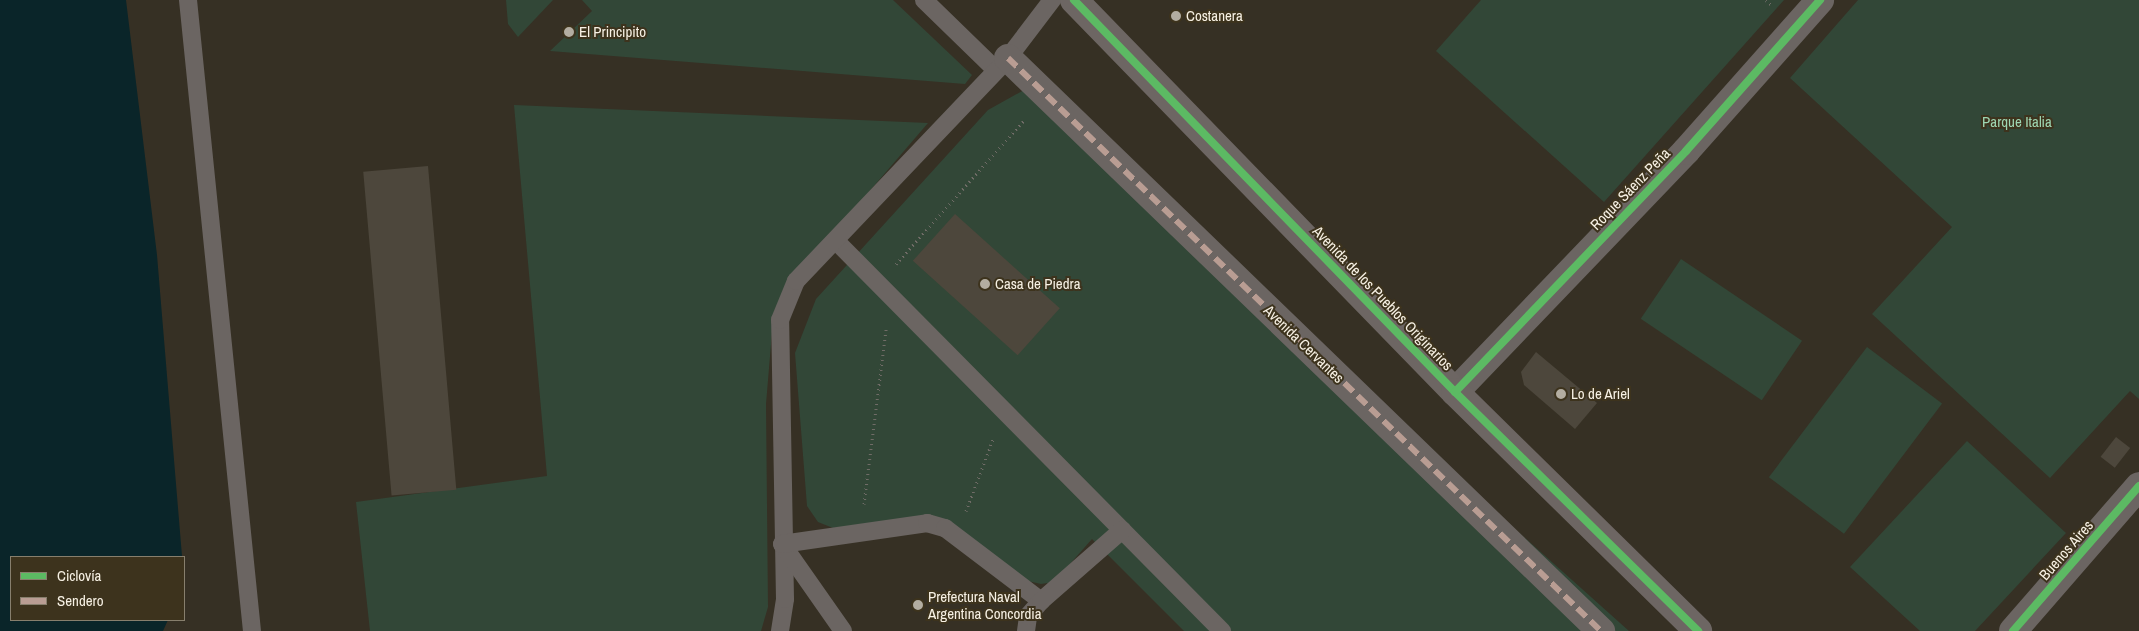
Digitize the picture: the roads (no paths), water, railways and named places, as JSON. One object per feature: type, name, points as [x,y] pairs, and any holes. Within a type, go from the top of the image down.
[{"type":"street","name":"Avenida de los Pueblos Originarios","points":[[1074,0],[1454,392],[1698,631]]},
{"type":"street","name":"Roque Sáenz Peña","points":[[1454,392],[1686,151],[1820,0]]},
{"type":"street","name":"Avenida Cervantes","points":[[1002,64],[1601,631]]},
{"type":"street","name":"Buenos Aires","points":[[2013,631],[2139,486]]},
{"type":"lane","points":[[188,0],[252,631]]},
{"type":"lane","points":[[924,0],[1002,64]]},
{"type":"lane","points":[[780,631],[785,599],[782,544],[780,320],[796,282],[836,241],[966,98],[1002,64],[1052,0]]},
{"type":"lane","points":[[836,241],[1222,631]]},
{"type":"lane","points":[[782,544],[927,523],[945,528],[1040,601]]},
{"type":"lane","points":[[1026,631],[1028,616],[1040,601],[1122,530]]},
{"type":"lane","points":[[782,544],[843,631]]},
{"type":"water","points":[[0,0],[126,0],[157,255],[182,556],[10,556],[10,621],[168,621],[163,631],[0,631]]},
{"type":"place","name":"Costanera","points":[[1176,16]]},
{"type":"place","name":"El Principito","points":[[569,32]]},
{"type":"place","name":"Casa de Piedra","points":[[985,284]]},
{"type":"place","name":"Lo de Ariel","points":[[1561,394]]},
{"type":"place","name":"Prefectura Naval Argentina Concordia","points":[[918,605]]},
{"type":"park label","name":"Parque Italia","points":[[2017,122]]}]
